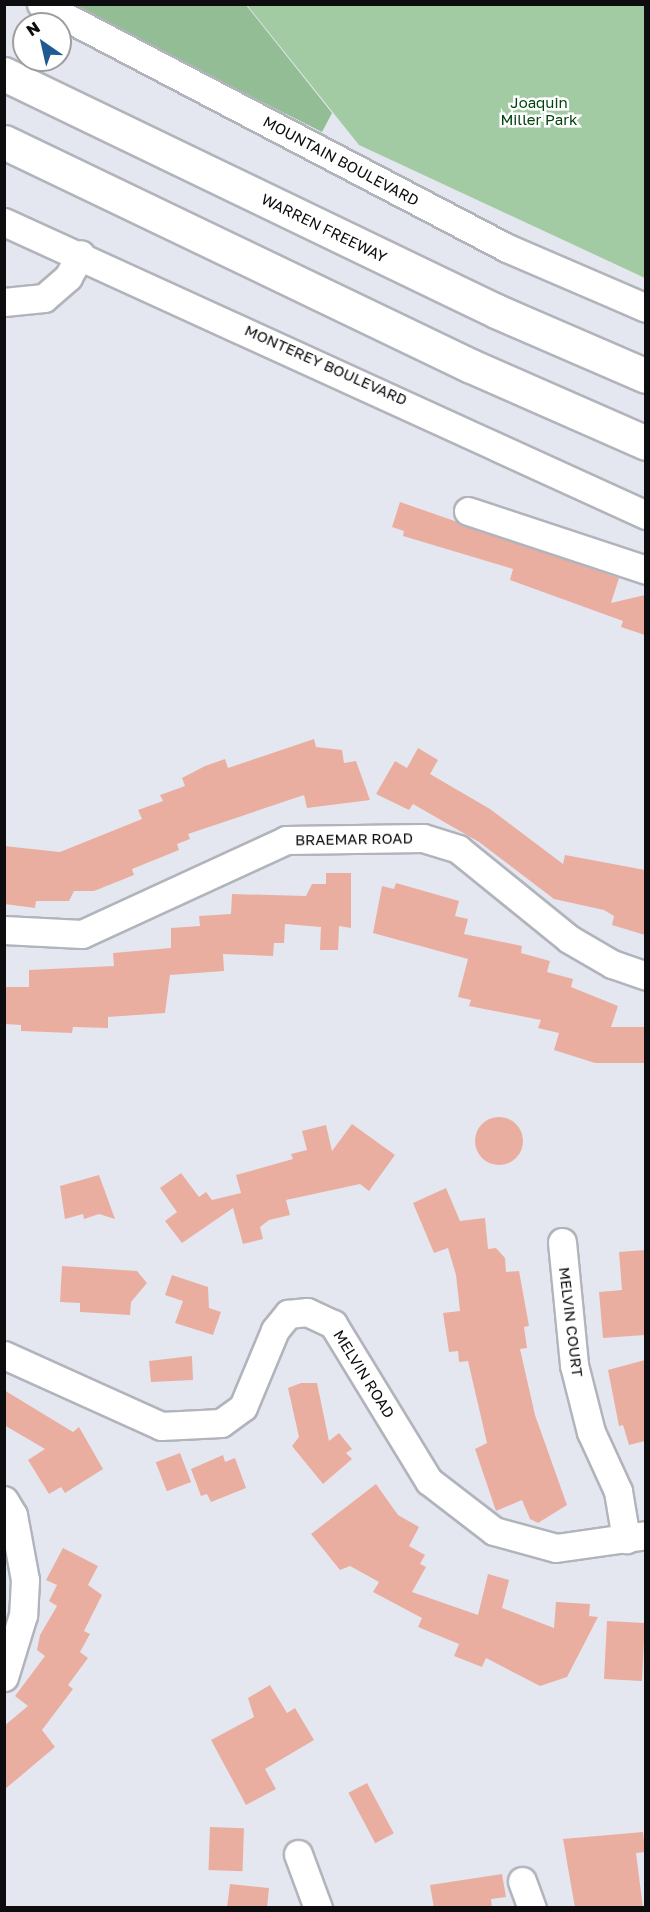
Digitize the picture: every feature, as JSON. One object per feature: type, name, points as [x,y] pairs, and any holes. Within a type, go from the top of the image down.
[{"type":"highway","name":"WARREN FREEWAY","points":[[4,74],[496,311],[645,376]]},
{"type":"highway","points":[[4,142],[471,366],[645,443]]},
{"type":"street","name":"MOUNTAIN BOULEVARD","points":[[41,4],[507,248],[645,308]]},
{"type":"street","name":"MONTEREY BOULEVARD","points":[[4,222],[81,254],[645,515]]},
{"type":"street","points":[[4,302],[44,298],[68,277],[81,254]]},
{"type":"street","points":[[468,511],[645,570]]},
{"type":"street","name":"BRAEMAR ROAD","points":[[4,930],[82,934],[286,840],[423,838],[458,849],[569,939],[612,964],[645,976]]},
{"type":"street","name":"MELVIN COURT","points":[[561,1242],[574,1365],[591,1432],[636,1537]]},
{"type":"street","name":"MELVIN ROAD","points":[[4,1355],[161,1426],[221,1423],[243,1407],[275,1330],[288,1314],[307,1311],[333,1324],[429,1481],[494,1531],[556,1548],[636,1537]]},
{"type":"street","points":[[4,1500],[13,1515],[26,1580],[23,1615],[4,1677]]},
{"type":"street","points":[[298,1854],[321,1903]]},
{"type":"street","points":[[522,1881],[532,1908]]},
{"type":"green space","points":[[70,5],[246,5],[332,113],[322,132]]},
{"type":"green space","name":"Joaquin Miller Park","points":[[247,5],[645,5],[645,278],[359,145]]},
{"type":"building","points":[[400,502],[619,578],[611,603],[645,595],[645,635],[621,627],[623,621],[510,580],[513,569],[403,536],[404,531],[392,527]]},
{"type":"building","points":[[314,739],[316,747],[342,750],[344,763],[356,761],[370,800],[307,808],[304,795],[188,834],[190,839],[177,844],[179,850],[132,869],[134,875],[94,891],[74,891],[69,901],[36,901],[35,908],[4,904],[4,846],[60,852],[142,819],[138,810],[163,801],[160,795],[185,786],[182,778],[205,766],[225,759],[228,768]]},
{"type":"building","points":[[418,748],[438,760],[430,774],[490,809],[563,864],[565,855],[645,870],[645,935],[612,925],[614,916],[604,910],[554,899],[479,842],[413,804],[409,810],[376,794],[395,761],[407,768]]},
{"type":"building","points":[[326,873],[351,873],[351,928],[339,926],[338,950],[320,950],[321,927],[285,924],[284,943],[274,943],[273,956],[223,954],[224,971],[170,975],[165,1013],[108,1017],[108,1028],[73,1027],[72,1033],[21,1031],[21,1025],[4,1024],[4,987],[29,987],[29,970],[114,966],[113,953],[171,948],[171,928],[200,926],[199,916],[231,914],[232,894],[306,896],[312,884],[326,884]]},
{"type":"building","points":[[396,883],[459,901],[455,916],[468,919],[464,934],[522,946],[521,953],[550,961],[547,972],[573,979],[571,987],[618,1006],[611,1027],[645,1027],[645,1063],[595,1063],[554,1050],[559,1033],[538,1028],[541,1020],[469,1006],[471,1000],[458,997],[468,959],[373,933],[382,886],[394,889]]},
{"type":"building","points":[[494,1117],[504,1117],[519,1127],[523,1141],[522,1150],[513,1161],[504,1165],[494,1165],[479,1155],[475,1146],[475,1136],[485,1121]]},
{"type":"building","points":[[352,1124],[395,1155],[369,1191],[360,1184],[286,1200],[290,1215],[269,1220],[260,1227],[263,1239],[243,1244],[233,1208],[182,1243],[165,1221],[177,1212],[160,1188],[181,1173],[199,1197],[206,1192],[212,1200],[241,1193],[236,1175],[293,1159],[291,1154],[307,1150],[302,1131],[326,1125],[332,1151]]},
{"type":"building","points":[[99,1175],[115,1219],[99,1214],[84,1219],[83,1214],[65,1219],[60,1186]]},
{"type":"building","points":[[446,1188],[460,1221],[485,1218],[488,1249],[496,1248],[505,1258],[506,1272],[519,1271],[529,1326],[524,1327],[527,1348],[520,1349],[535,1415],[567,1505],[538,1523],[530,1519],[522,1500],[496,1511],[475,1449],[487,1443],[468,1361],[459,1362],[458,1351],[449,1352],[443,1313],[460,1311],[456,1275],[448,1248],[434,1253],[413,1203]]},
{"type":"building","points":[[645,1250],[645,1335],[603,1338],[599,1292],[622,1290],[619,1252]]},
{"type":"building","points":[[62,1266],[137,1271],[147,1283],[131,1302],[130,1315],[80,1312],[80,1303],[60,1302]]},
{"type":"building","points":[[172,1275],[208,1287],[209,1308],[221,1312],[213,1335],[175,1323],[183,1301],[165,1295]]},
{"type":"building","points":[[192,1356],[193,1380],[151,1382],[149,1361]]},
{"type":"building","points":[[645,1360],[645,1441],[629,1445],[623,1425],[619,1426],[608,1370]]},
{"type":"building","points":[[301,1383],[317,1383],[329,1441],[339,1433],[352,1449],[346,1453],[352,1459],[323,1484],[292,1446],[299,1437],[288,1388]]},
{"type":"building","points":[[4,1390],[73,1432],[79,1427],[103,1469],[65,1493],[61,1487],[49,1494],[28,1460],[45,1449],[4,1425]]},
{"type":"building","points":[[180,1453],[191,1482],[167,1491],[156,1462]]},
{"type":"building","points":[[223,1455],[225,1462],[235,1458],[246,1488],[211,1502],[207,1494],[201,1496],[191,1469]]},
{"type":"building","points":[[376,1484],[398,1515],[419,1527],[409,1546],[425,1555],[420,1564],[426,1567],[412,1592],[478,1615],[488,1574],[509,1580],[502,1608],[554,1628],[556,1602],[590,1604],[589,1616],[598,1617],[567,1677],[540,1686],[486,1658],[482,1667],[454,1656],[459,1644],[418,1627],[422,1618],[373,1592],[379,1582],[350,1566],[340,1570],[311,1534]]},
{"type":"building","points":[[63,1548],[98,1566],[88,1585],[102,1595],[84,1631],[90,1634],[80,1652],[88,1658],[68,1685],[73,1689],[42,1730],[55,1747],[4,1790],[4,1726],[28,1706],[15,1696],[45,1656],[37,1650],[40,1635],[57,1606],[49,1601],[57,1585],[46,1580]]},
{"type":"building","points":[[607,1621],[645,1623],[642,1681],[604,1679]]},
{"type":"building","points":[[270,1685],[287,1713],[295,1708],[314,1740],[265,1769],[276,1789],[246,1805],[211,1740],[254,1717],[248,1698]]},
{"type":"building","points":[[367,1783],[394,1833],[375,1843],[348,1793]]},
{"type":"building","points":[[210,1827],[244,1828],[242,1871],[208,1870]]},
{"type":"building","points":[[643,1832],[645,1852],[636,1853],[643,1908],[575,1908],[563,1839]]},
{"type":"building","points":[[502,1874],[506,1897],[491,1899],[492,1908],[434,1908],[430,1885]]},
{"type":"building","points":[[230,1884],[269,1888],[267,1908],[227,1908]]}]
